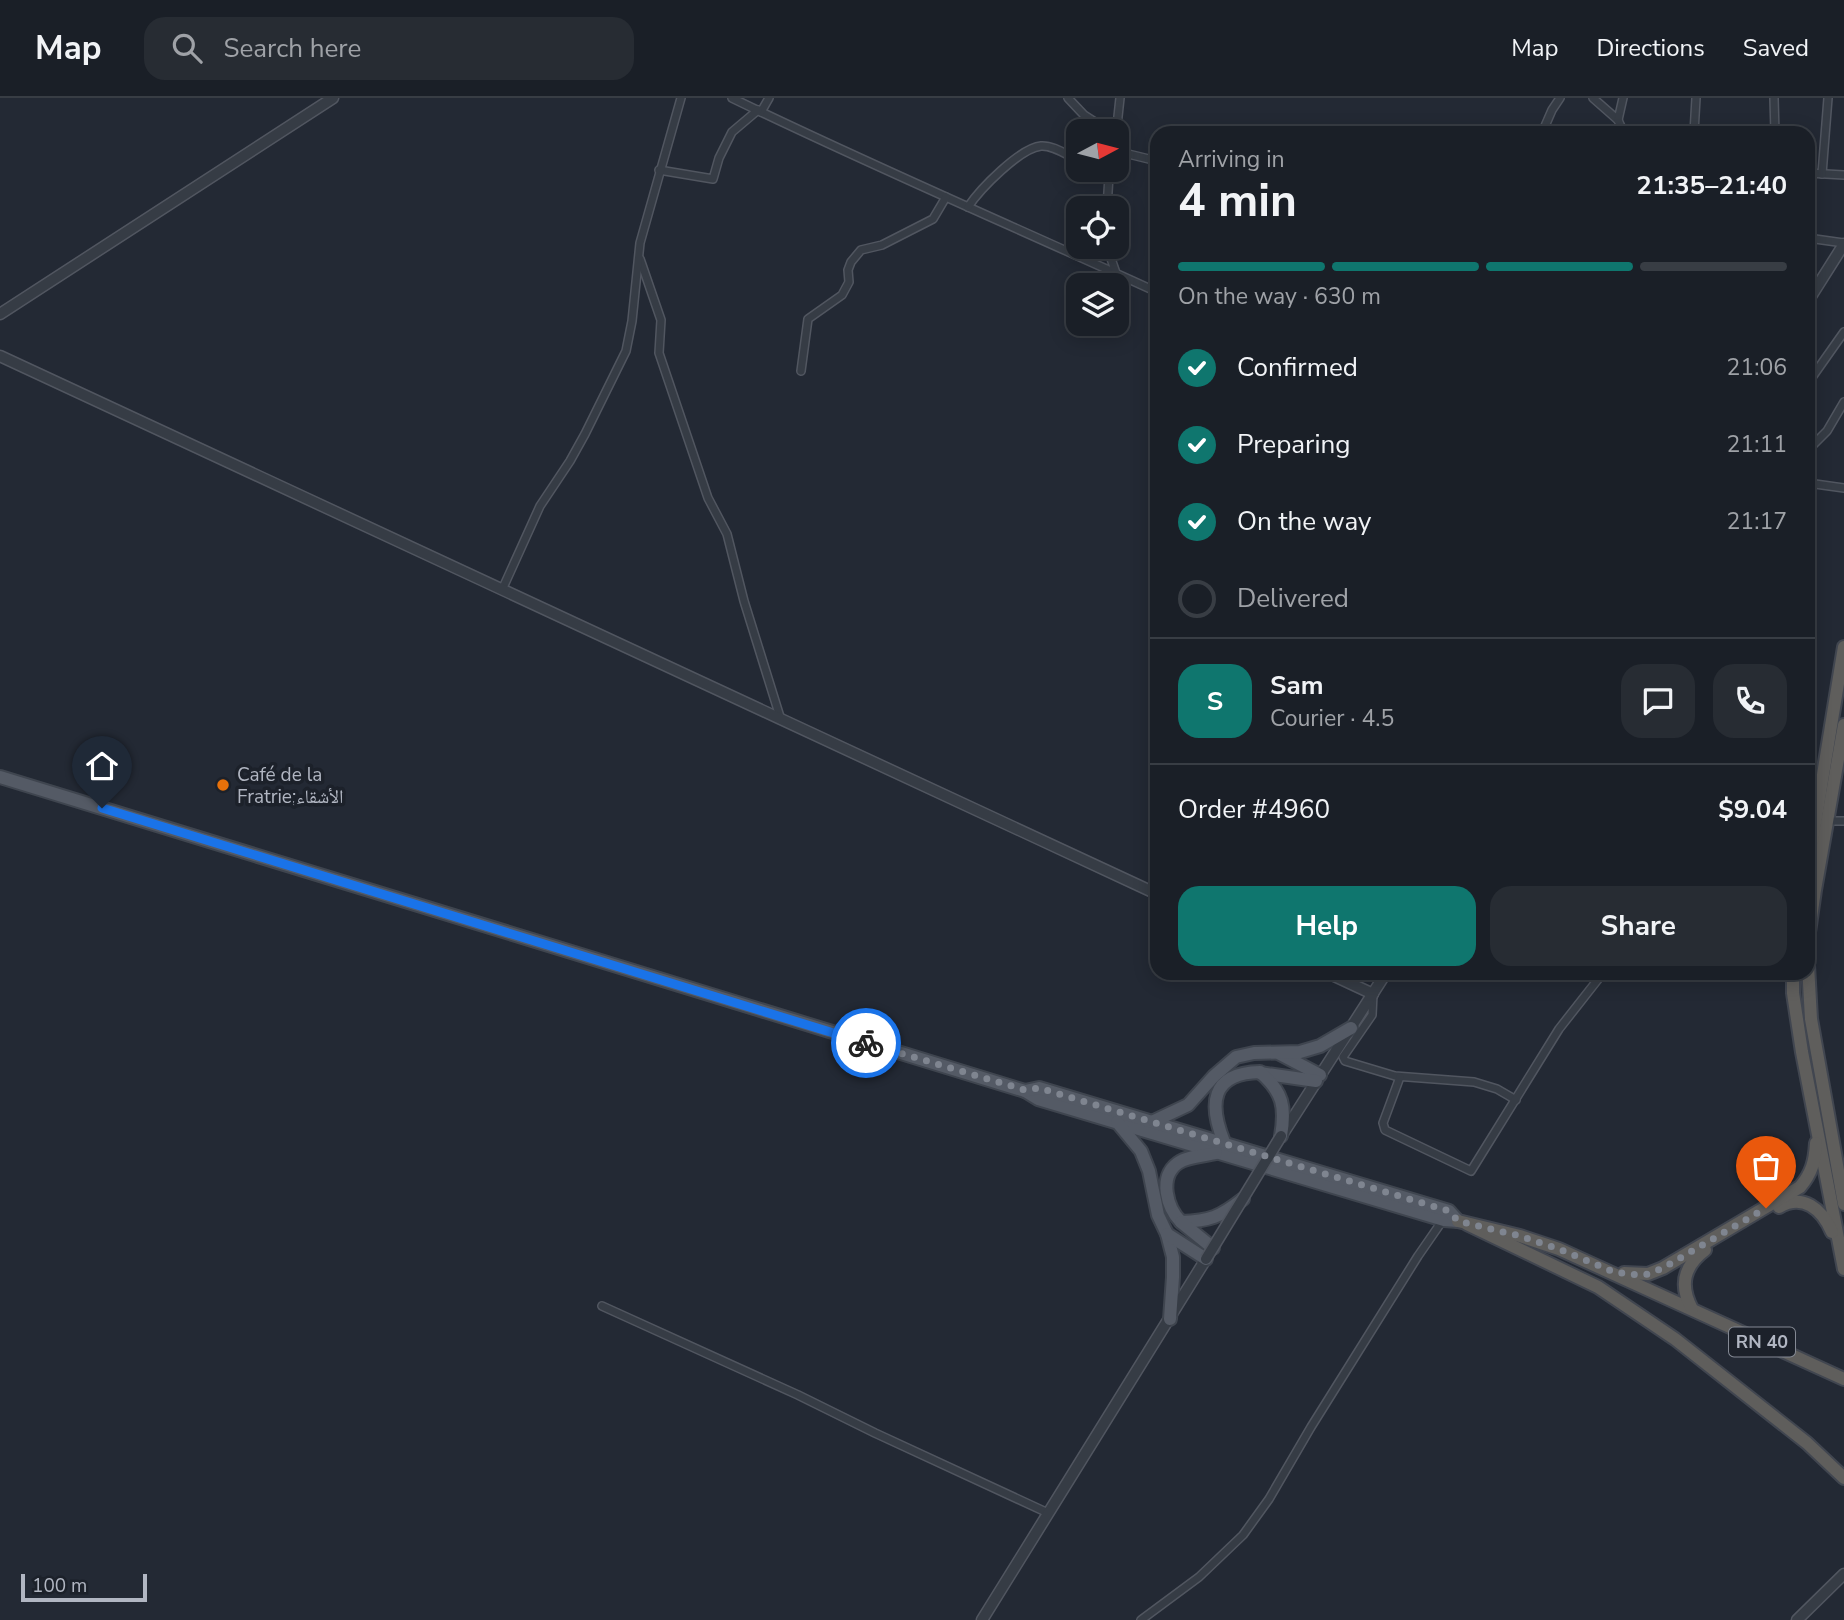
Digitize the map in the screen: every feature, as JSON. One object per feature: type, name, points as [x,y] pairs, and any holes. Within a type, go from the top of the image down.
[{"type":"highway","points":[[1815,840],[1840,697],[1844,647]]},
{"type":"highway","points":[[1815,850],[1827,821],[1844,725]]},
{"type":"highway","points":[[1793,980],[1802,1052],[1844,1269]]},
{"type":"highway","points":[[1809,980],[1809,999],[1844,1204]]},
{"type":"highway","points":[[1614,1272],[1639,1275],[1663,1268],[1800,1187],[1814,1164],[1817,1122]]},
{"type":"highway","points":[[1692,1310],[1686,1298],[1684,1278],[1694,1258],[1786,1203],[1807,1203],[1819,1210],[1827,1219],[1841,1251]]},
{"type":"highway","points":[[1463,1222],[1598,1287],[1685,1347],[1807,1443],[1844,1478]]},
{"type":"highway","name":"RN 40","points":[[1463,1222],[1546,1244],[1614,1272],[1838,1377]]},
{"type":"main road","points":[[0,777],[1025,1090],[1038,1099],[1222,1147],[1463,1222]]},
{"type":"main road","points":[[1154,1121],[1188,1105],[1214,1076],[1237,1058],[1254,1053],[1300,1052],[1320,1046],[1351,1028]]},
{"type":"main road","points":[[1278,1053],[1318,1078]]},
{"type":"main road","points":[[1222,1147],[1214,1103],[1221,1088],[1239,1076],[1260,1072],[1318,1078]]},
{"type":"main road","points":[[1260,1072],[1273,1084],[1281,1099],[1285,1115],[1282,1136]]},
{"type":"main road","points":[[1025,1090],[1039,1088],[1154,1121],[1222,1147]]},
{"type":"main road","points":[[1117,1121],[1141,1151],[1149,1171],[1158,1214],[1167,1234],[1173,1277],[1170,1318]]},
{"type":"main road","points":[[1210,1254],[1170,1206],[1166,1187],[1170,1172],[1178,1163],[1222,1147]]},
{"type":"main road","points":[[1181,1222],[1205,1221],[1222,1215],[1244,1199]]},
{"type":"main road","points":[[1167,1234],[1210,1254]]},
{"type":"street","points":[[0,314],[333,98]]},
{"type":"street","points":[[502,590],[540,506],[586,434],[626,351],[632,321],[638,255],[659,170],[681,98]]},
{"type":"street","points":[[732,98],[1116,273]]},
{"type":"street","points":[[659,170],[713,179],[719,158],[732,132],[759,111],[769,98]]},
{"type":"street","points":[[1068,98],[1089,119]]},
{"type":"street","points":[[1118,119],[1120,98]]},
{"type":"street","points":[[1545,126],[1560,98]]},
{"type":"street","points":[[1593,98],[1618,120],[1620,126]]},
{"type":"street","points":[[1618,120],[1623,98]]},
{"type":"street","points":[[1694,126],[1696,98]]},
{"type":"street","points":[[1774,98],[1775,126]]},
{"type":"street","points":[[1822,174],[1828,98]]},
{"type":"street","points":[[968,206],[986,183],[1033,148],[1048,147],[1066,155]]},
{"type":"street","points":[[1129,154],[1150,159]]},
{"type":"street","points":[[1815,174],[1844,175]]},
{"type":"street","points":[[801,371],[808,319],[842,295],[849,282],[848,270],[855,255],[861,250],[882,245],[933,219],[946,197]]},
{"type":"street","points":[[1815,239],[1844,243],[1815,290]]},
{"type":"street","points":[[638,255],[661,320],[659,352],[705,488],[727,534],[744,601],[781,720]]},
{"type":"street","points":[[1111,259],[1116,273]]},
{"type":"street","points":[[1129,279],[1150,289]]},
{"type":"street","points":[[1815,373],[1844,332]]},
{"type":"street","points":[[0,356],[1150,891]]},
{"type":"street","points":[[1815,443],[1827,431],[1844,402]]},
{"type":"street","points":[[1815,484],[1844,488]]},
{"type":"street","points":[[1827,821],[1844,821]]},
{"type":"street","points":[[1343,980],[1373,994]]},
{"type":"street","points":[[982,1620],[1382,980]]},
{"type":"street","points":[[1400,1077],[1383,1128],[1468,1171],[1474,1170],[1559,1029],[1598,980]]},
{"type":"street","points":[[1373,994],[1372,1015],[1343,1058],[1400,1077],[1474,1082],[1497,1089],[1516,1100]]},
{"type":"street","points":[[1141,1620],[1199,1577],[1243,1535],[1269,1499],[1311,1427],[1446,1216]]},
{"type":"street","points":[[602,1306],[1048,1513]]},
{"type":"street","points":[[1797,1620],[1844,1574]]},
{"type":"way so far","points":[[866,1043],[1025,1090],[1039,1088],[1236,1145],[1449,1211],[1458,1221],[1520,1236],[1614,1272],[1639,1275],[1663,1268],[1766,1208]]},
{"type":"place","name":"Café de la Fratrie;الأشقاء","points":[[223,785]]},
{"type":"route","points":[[102,808],[866,1043]]}]
